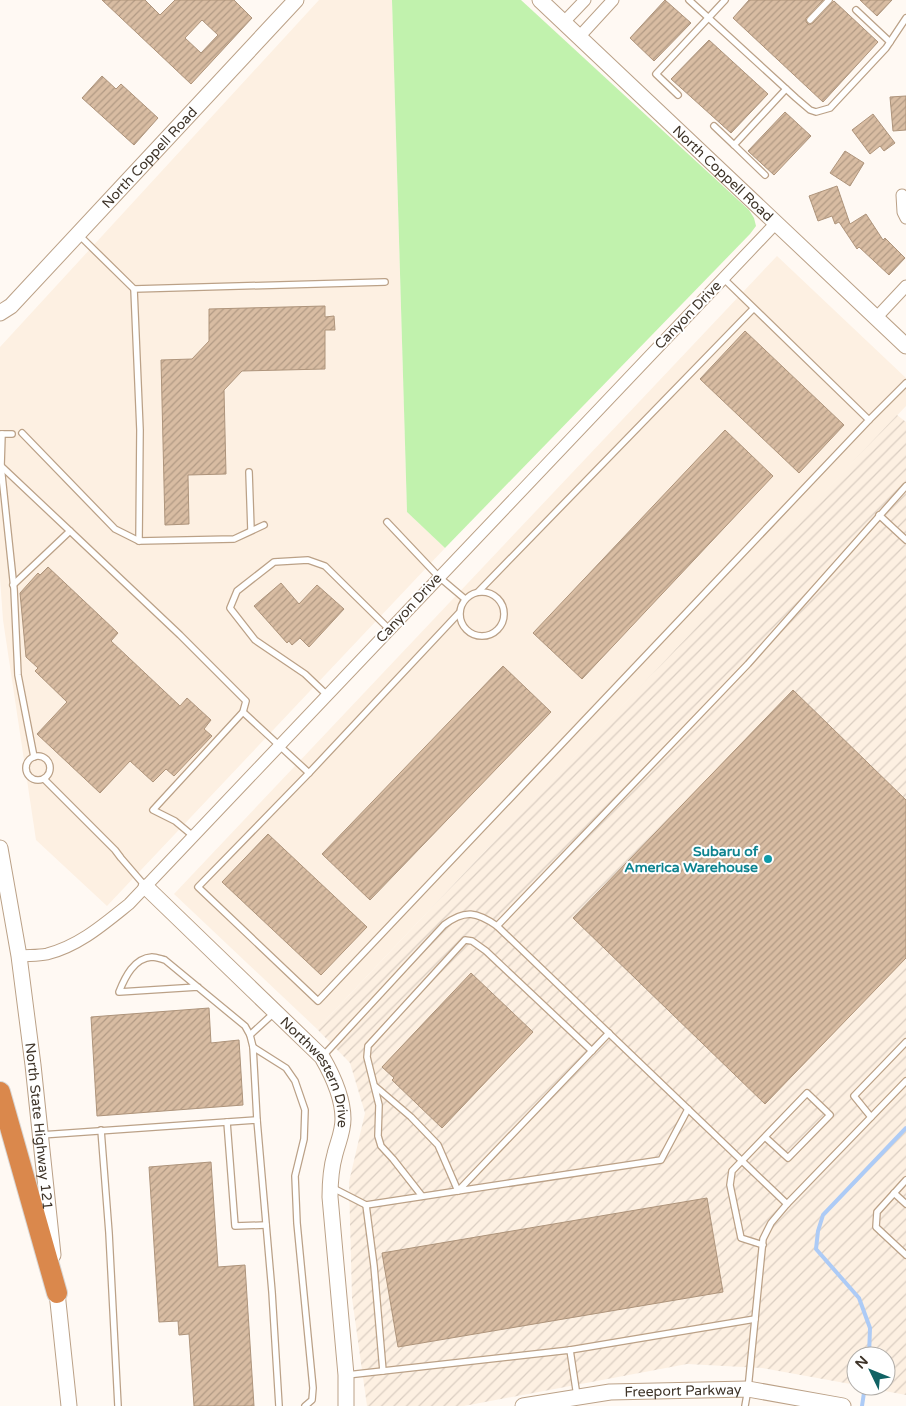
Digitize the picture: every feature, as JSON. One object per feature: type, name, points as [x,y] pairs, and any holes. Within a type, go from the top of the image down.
[{"type":"highway","points":[[0,1092],[57,1293]]},
{"type":"street","name":"North Coppell Road","points":[[0,318],[4,308],[78,234],[296,0]]},
{"type":"street","name":"North Coppell Road","points":[[540,0],[906,346]]},
{"type":"street","points":[[564,22],[585,0]]},
{"type":"street","points":[[579,37],[613,0]]},
{"type":"street","points":[[902,196],[903,212],[906,218]]},
{"type":"street","name":"Canyon Drive","points":[[19,956],[45,954],[82,940],[129,904],[776,223]]},
{"type":"street","points":[[876,318],[906,286]]},
{"type":"street","name":"North State Highway 121","points":[[0,848],[19,956],[69,1406]]},
{"type":"street","name":"Northwestern Drive","points":[[146,886],[322,1057],[333,1076],[340,1095],[343,1119],[341,1135],[331,1172],[330,1197],[346,1375],[346,1406]]},
{"type":"street","name":"Freeport Parkway","points":[[523,1406],[610,1392],[748,1390],[843,1406]]},
{"type":"lane","points":[[689,0],[786,89],[810,110],[816,112],[830,108],[890,42],[906,18]]},
{"type":"lane","points":[[678,95],[656,74],[726,0]]},
{"type":"lane","points":[[810,20],[829,0]]},
{"type":"lane","points":[[856,10],[890,42]]},
{"type":"lane","points":[[734,145],[786,89]]},
{"type":"lane","points":[[714,126],[765,175]]},
{"type":"lane","points":[[78,234],[134,289],[140,430],[139,541]]},
{"type":"lane","points":[[723,278],[869,420]]},
{"type":"lane","points":[[134,289],[385,282]]},
{"type":"lane","points":[[478,592],[492,594],[498,598],[504,612],[504,619],[496,632],[483,637],[468,633],[460,621],[459,613],[465,600],[478,592],[753,309]]},
{"type":"lane","points":[[459,613],[309,774],[198,887],[318,1001],[906,383]]},
{"type":"lane","points":[[22,433],[115,529],[139,541],[234,539],[264,525]]},
{"type":"lane","points":[[12,434],[1,434],[1,466],[13,585],[18,676],[34,757]]},
{"type":"lane","points":[[1,466],[180,635],[246,701],[243,712],[153,810],[175,821],[194,836]]},
{"type":"lane","points":[[249,472],[251,530]]},
{"type":"lane","points":[[497,926],[748,664],[906,486]]},
{"type":"lane","points":[[879,515],[906,540]]},
{"type":"lane","points":[[386,522],[439,577],[465,600]]},
{"type":"lane","points":[[13,585],[70,531]]},
{"type":"lane","points":[[327,695],[305,674],[256,640],[230,608],[237,591],[274,562],[308,560],[325,566],[389,629]]},
{"type":"lane","points":[[243,712],[309,774]]},
{"type":"lane","points":[[34,757],[43,757],[49,764],[50,772],[44,779],[34,780],[28,775],[26,770],[28,762],[34,757]]},
{"type":"lane","points":[[44,779],[115,850],[146,886]]},
{"type":"lane","points":[[322,1057],[444,924],[462,915],[483,916],[497,926],[787,1204]]},
{"type":"lane","points":[[422,1196],[381,1146],[378,1136],[379,1105],[376,1086],[367,1057],[368,1046],[465,940],[472,941],[486,951],[592,1051]]},
{"type":"lane","points":[[198,987],[119,992],[128,971],[140,962],[152,957],[165,960],[198,987],[245,1026],[250,1035],[253,1047],[279,1406]]},
{"type":"lane","points":[[250,1035],[275,1011]]},
{"type":"lane","points":[[458,1191],[609,1033]]},
{"type":"lane","points":[[871,1117],[854,1096],[906,1042]]},
{"type":"lane","points":[[253,1047],[286,1068],[295,1081],[305,1110],[304,1139],[295,1176],[313,1388],[312,1400],[305,1406]]},
{"type":"lane","points":[[745,1406],[766,1231],[787,1204],[906,1081]]},
{"type":"lane","points":[[376,1086],[411,1117],[438,1145],[458,1191]]},
{"type":"lane","points":[[763,1245],[741,1238],[730,1185],[732,1171],[807,1093],[830,1115],[788,1158],[765,1137]]},
{"type":"lane","points":[[330,1187],[366,1205],[662,1160],[688,1109]]},
{"type":"lane","points":[[40,1135],[257,1120]]},
{"type":"lane","points":[[227,1122],[235,1226],[266,1225]]},
{"type":"lane","points":[[101,1130],[109,1233],[118,1406]]},
{"type":"lane","points":[[906,1180],[877,1212],[876,1227],[906,1255]]},
{"type":"lane","points":[[894,1193],[906,1204]]},
{"type":"lane","points":[[366,1205],[374,1266],[383,1371]]},
{"type":"lane","points":[[346,1375],[570,1350],[755,1320]]},
{"type":"lane","points":[[570,1350],[577,1396]]},
{"type":"shaded area","points":[[319,0],[392,0],[407,512],[445,548],[107,906],[36,840],[3,620],[0,578],[0,347]]},
{"type":"shaded area","points":[[777,256],[906,378],[906,406],[317,1029],[174,894]]},
{"type":"shaded area","points":[[897,415],[906,422],[906,1395],[896,1393],[896,1346],[846,1346],[846,1383],[762,1368],[687,1364],[464,1406],[367,1406],[352,1298],[349,1182],[365,1113],[350,1063],[317,1029]]},
{"type":"green space","points":[[392,0],[521,0],[749,210],[756,226],[445,548],[407,512]]},
{"type":"building","points":[[102,0],[145,0],[160,15],[175,0],[234,0],[252,18],[191,84]],"holes":[[[202,20],[218,35],[201,53],[185,38]]]},
{"type":"building","points":[[665,0],[691,23],[654,61],[630,38]]},
{"type":"building","points":[[749,0],[823,0],[806,18],[806,22],[809,25],[834,1],[878,42],[823,102],[733,18]]},
{"type":"building","points":[[860,0],[892,0],[877,16]]},
{"type":"building","points":[[709,40],[768,94],[731,133],[671,79]]},
{"type":"building","points":[[102,76],[116,89],[121,84],[158,118],[134,145],[82,98]]},
{"type":"building","points":[[906,96],[906,130],[893,131],[890,97]]},
{"type":"building","points":[[785,112],[811,136],[774,175],[748,151]]},
{"type":"building","points":[[873,114],[895,143],[884,151],[880,146],[870,154],[852,130]]},
{"type":"building","points":[[845,151],[864,163],[850,186],[830,173]]},
{"type":"building","points":[[837,186],[850,224],[866,214],[883,240],[885,238],[905,258],[889,275],[859,247],[857,249],[839,222],[835,224],[832,216],[818,221],[809,196]]},
{"type":"building","points":[[325,306],[325,317],[334,316],[335,330],[325,330],[325,369],[242,371],[224,390],[226,474],[188,475],[189,524],[165,525],[161,360],[192,359],[209,341],[209,309]]},
{"type":"building","points":[[745,331],[844,425],[799,473],[700,379]]},
{"type":"building","points":[[725,430],[773,476],[582,679],[533,633]]},
{"type":"building","points":[[48,567],[118,633],[111,641],[180,706],[187,698],[211,720],[204,729],[212,736],[174,776],[166,769],[153,782],[130,761],[100,793],[37,734],[67,702],[35,671],[38,668],[26,657],[20,593],[38,573],[40,575]]},
{"type":"building","points":[[281,583],[299,604],[317,585],[344,609],[309,647],[300,638],[292,645],[289,641],[287,643],[254,606]]},
{"type":"building","points":[[503,666],[551,712],[370,900],[322,854]]},
{"type":"building","name":"Subaru of America Warehouse","points":[[793,690],[906,800],[906,958],[765,1104],[573,918]]},
{"type":"building","points":[[268,834],[367,927],[321,975],[222,882]]},
{"type":"building","points":[[471,973],[533,1032],[442,1128],[392,1080],[394,1078],[382,1067]]},
{"type":"building","points":[[209,1008],[211,1043],[239,1040],[243,1105],[97,1116],[91,1017]]},
{"type":"building","points":[[211,1162],[218,1267],[245,1265],[254,1406],[194,1406],[189,1334],[179,1335],[178,1321],[159,1322],[149,1167]]},
{"type":"building","points":[[707,1198],[723,1292],[398,1347],[382,1253]]},
{"type":"waterway","points":[[869,1346],[870,1328],[859,1298],[816,1249],[818,1231],[823,1215],[906,1128]]},
{"type":"waterway","points":[[862,1406],[864,1396]]},
{"type":"place","name":"Subaru of America Warehouse","points":[[768,859]]}]
